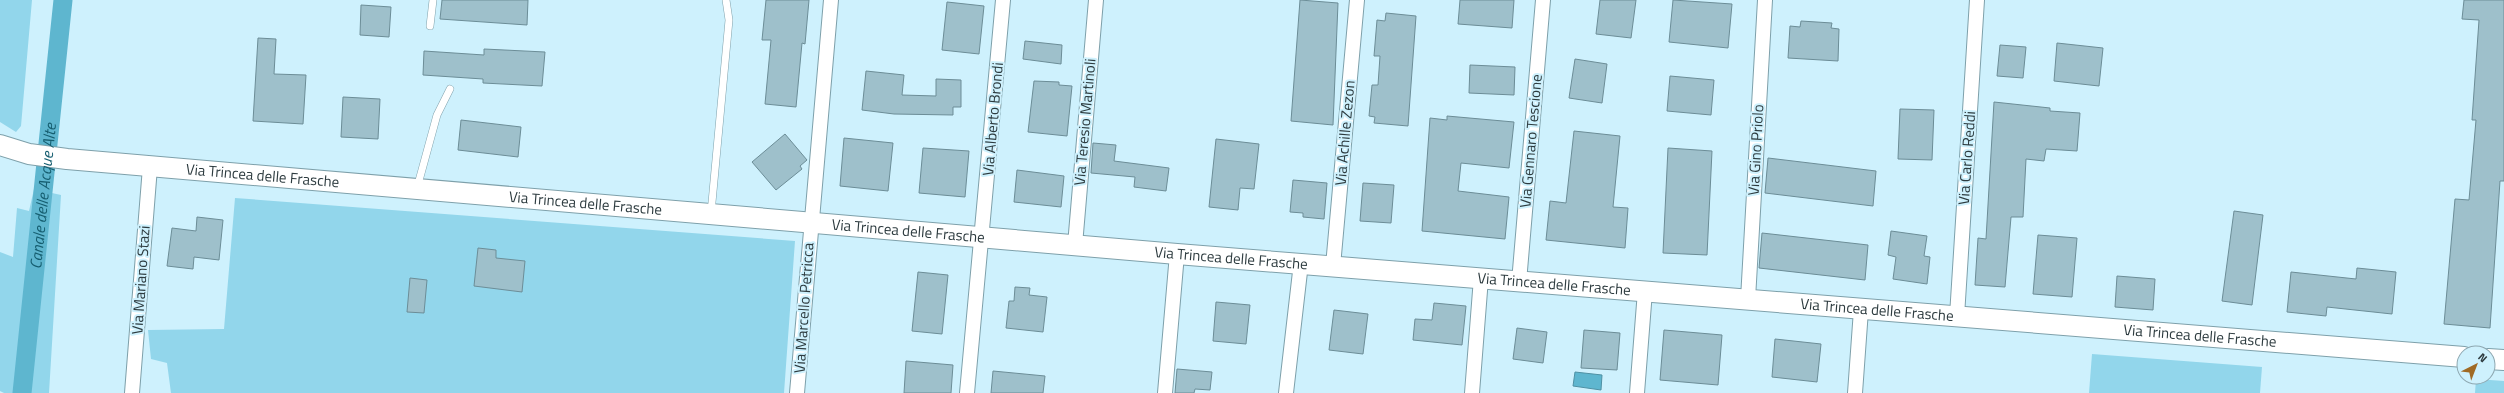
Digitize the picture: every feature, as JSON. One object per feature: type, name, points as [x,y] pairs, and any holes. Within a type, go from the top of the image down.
[{"type":"street","points":[[810,224],[831,0]]},
{"type":"street","name":"Via Alberto Brondi","points":[[967,393],[983,237],[1003,0]]},
{"type":"street","name":"Via Teresio Martinoli","points":[[1075,245],[1096,0]]},
{"type":"street","name":"Via Achille Zezon","points":[[1333,266],[1357,0]]},
{"type":"street","name":"Via Gennaro Tescione","points":[[1519,282],[1543,0]]},
{"type":"street","name":"Via Gino Priolo","points":[[1748,299],[1765,0]]},
{"type":"street","name":"Via Carlo Reddi","points":[[1957,316],[1977,0]]},
{"type":"street","name":"Via Trincea delle Frasche","points":[[0,145],[29,154],[67,159],[810,224],[1302,263],[1519,282],[1748,299],[1861,310],[1957,316],[2456,356]]},
{"type":"street","name":"Via Mariano Stazi","points":[[132,393],[150,167]]},
{"type":"street","name":"Via Marcello Petricca","points":[[797,393],[810,224]]},
{"type":"street","points":[[1165,393],[1177,254]]},
{"type":"street","points":[[1286,393],[1302,263]]},
{"type":"street","points":[[1472,393],[1481,278]]},
{"type":"street","points":[[1637,393],[1645,291]]},
{"type":"street","points":[[1855,393],[1861,310]]},
{"type":"lane","points":[[430,26],[432,0]]},
{"type":"lane","points":[[711,215],[729,20],[726,0]]},
{"type":"lane","points":[[417,190],[437,116],[450,89]]},
{"type":"shaded area","points":[[0,0],[32,0],[21,126],[16,132],[0,122]]},
{"type":"shaded area","points":[[34,189],[61,195],[49,393],[4,393],[0,391],[0,252],[13,257],[17,208],[29,211]]},
{"type":"shaded area","points":[[235,198],[795,241],[784,393],[171,393],[167,363],[151,359],[148,330],[224,329]]},
{"type":"shaded area","points":[[2092,354],[2262,367],[2260,393],[2089,393]]},
{"type":"shaded area","points":[[1575,372],[1602,375],[1601,390],[1573,386]]},
{"type":"shaded area","points":[[2496,380],[2504,381],[2504,393],[2475,393],[2476,385],[2496,385]]},
{"type":"building","points":[[442,0],[528,0],[527,25],[440,19]]},
{"type":"building","points":[[766,0],[809,0],[805,44],[802,43],[796,107],[765,104],[771,40],[762,40]]},
{"type":"building","points":[[1300,0],[1338,3],[1333,125],[1291,121]]},
{"type":"building","points":[[1460,0],[1514,0],[1512,28],[1458,24]]},
{"type":"building","points":[[1600,0],[1636,0],[1631,38],[1596,34]]},
{"type":"building","points":[[1673,0],[1732,4],[1728,48],[1669,42]]},
{"type":"building","points":[[2464,0],[2504,0],[2504,181],[2500,181],[2490,328],[2444,324],[2455,199],[2469,200],[2476,120],[2472,120],[2479,20],[2462,19]]},
{"type":"building","points":[[947,2],[984,6],[979,54],[942,50]]},
{"type":"building","points":[[361,5],[391,7],[389,37],[360,35]]},
{"type":"building","points":[[1386,13],[1416,16],[1408,126],[1374,123],[1375,117],[1369,116],[1372,85],[1378,85],[1380,56],[1374,56],[1377,20],[1385,21]]},
{"type":"building","points":[[1801,21],[1832,23],[1831,28],[1839,29],[1838,61],[1788,58],[1790,26],[1800,27]]},
{"type":"building","points":[[258,38],[276,39],[274,74],[306,75],[303,124],[253,121]]},
{"type":"building","points":[[1025,41],[1062,45],[1061,64],[1023,59]]},
{"type":"building","points":[[2057,43],[2103,48],[2099,86],[2054,81]]},
{"type":"building","points":[[2000,45],[2026,47],[2023,78],[1997,76]]},
{"type":"building","points":[[484,49],[545,52],[542,86],[483,83],[483,79],[423,75],[424,51],[484,55]]},
{"type":"building","points":[[1575,59],[1607,64],[1602,103],[1569,98]]},
{"type":"building","points":[[1470,65],[1515,67],[1514,95],[1469,93]]},
{"type":"building","points":[[866,71],[904,75],[902,95],[936,96],[936,79],[961,80],[961,107],[953,107],[953,115],[894,114],[862,110]]},
{"type":"building","points":[[1670,76],[1714,80],[1711,115],[1667,111]]},
{"type":"building","points":[[1034,81],[1059,82],[1059,85],[1072,86],[1067,136],[1028,132]]},
{"type":"building","points":[[343,97],[380,99],[378,139],[341,137]]},
{"type":"building","points":[[1994,102],[2050,108],[2050,111],[2080,113],[2077,151],[2046,149],[2044,161],[2026,159],[2023,217],[2011,217],[2005,287],[1975,285],[1978,238],[1986,239]]},
{"type":"building","points":[[1900,109],[1934,110],[1932,160],[1898,159]]},
{"type":"building","points":[[1447,116],[1514,122],[1509,168],[1461,163],[1458,191],[1509,197],[1505,239],[1422,231],[1430,118],[1447,120]]},
{"type":"building","points":[[461,120],[521,127],[518,157],[458,150]]},
{"type":"building","points":[[1574,131],[1620,136],[1613,207],[1628,208],[1625,248],[1546,240],[1550,201],[1566,203]]},
{"type":"building","points":[[785,134],[807,160],[800,166],[802,169],[776,190],[752,162]]},
{"type":"building","points":[[844,138],[893,143],[888,191],[840,186]]},
{"type":"building","points":[[1216,139],[1259,144],[1254,189],[1240,188],[1238,210],[1209,207]]},
{"type":"building","points":[[1093,143],[1116,145],[1114,161],[1169,168],[1166,191],[1134,187],[1135,177],[1091,173]]},
{"type":"building","points":[[923,148],[969,151],[965,197],[919,193]]},
{"type":"building","points":[[1668,148],[1712,151],[1707,255],[1663,253]]},
{"type":"building","points":[[1768,158],[1876,171],[1873,206],[1765,193]]},
{"type":"building","points":[[1017,170],[1064,176],[1061,207],[1014,202]]},
{"type":"building","points":[[1293,180],[1327,183],[1324,219],[1303,217],[1303,213],[1290,212]]},
{"type":"building","points":[[1363,183],[1394,185],[1391,223],[1360,221]]},
{"type":"building","points":[[2234,211],[2263,215],[2252,305],[2222,301]]},
{"type":"building","points":[[197,217],[223,220],[219,260],[194,257],[193,269],[167,266],[172,228],[196,231]]},
{"type":"building","points":[[1891,231],[1927,236],[1924,256],[1930,257],[1927,284],[1893,279],[1896,257],[1888,255]]},
{"type":"building","points":[[1762,233],[1868,245],[1865,280],[1759,268]]},
{"type":"building","points":[[2038,235],[2077,238],[2072,297],[2033,294]]},
{"type":"building","points":[[478,248],[496,250],[496,258],[525,261],[522,292],[474,286]]},
{"type":"building","points":[[2357,268],[2396,272],[2392,314],[2327,307],[2326,316],[2287,312],[2291,272],[2356,279]]},
{"type":"building","points":[[918,272],[948,275],[942,334],[912,331]]},
{"type":"building","points":[[2117,276],[2155,279],[2153,310],[2115,307]]},
{"type":"building","points":[[410,278],[427,280],[424,313],[407,312]]},
{"type":"building","points":[[1015,287],[1030,288],[1029,295],[1047,297],[1043,332],[1006,328],[1009,301],[1014,301]]},
{"type":"building","points":[[1216,302],[1250,305],[1246,344],[1213,341]]},
{"type":"building","points":[[1434,303],[1466,306],[1462,345],[1413,340],[1415,319],[1432,320]]},
{"type":"building","points":[[1334,310],[1368,314],[1363,354],[1329,350]]},
{"type":"building","points":[[1517,328],[1547,332],[1543,363],[1513,359]]},
{"type":"building","points":[[1584,330],[1620,333],[1617,370],[1581,368]]},
{"type":"building","points":[[1664,330],[1722,335],[1718,385],[1660,380]]},
{"type":"building","points":[[1775,339],[1821,344],[1817,382],[1772,377]]},
{"type":"building","points":[[906,361],[953,365],[951,393],[904,393]]},
{"type":"building","points":[[1177,369],[1212,372],[1210,390],[1195,389],[1194,393],[1175,393]]},
{"type":"building","points":[[993,371],[1045,376],[1043,393],[991,393]]},
{"type":"waterway","name":"Canale delle Acque Alte","points":[[22,393],[63,0]]}]
